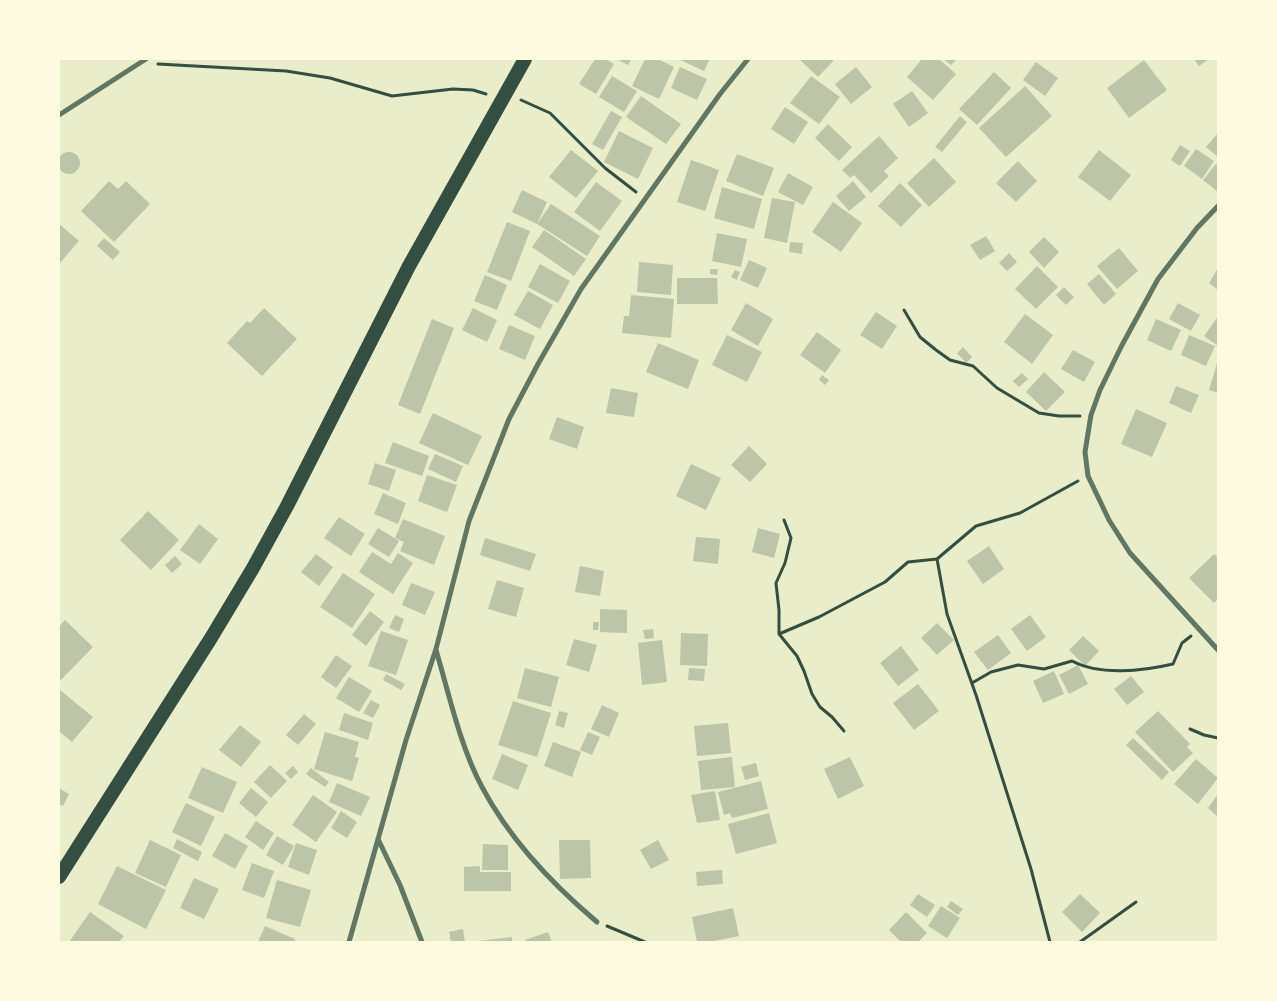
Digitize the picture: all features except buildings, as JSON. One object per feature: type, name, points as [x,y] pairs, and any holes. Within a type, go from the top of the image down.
[{"type":"highway","points":[[59,877],[253,568],[287,506],[409,266],[525,59]]},
{"type":"street","points":[[59,115],[146,59]]},
{"type":"street","points":[[349,942],[406,740],[436,649],[469,521],[509,420],[538,364],[582,289],[720,94],[748,59]]},
{"type":"street","points":[[1218,206],[1197,228],[1158,279],[1122,345],[1100,390],[1091,415],[1085,452],[1088,476],[1110,520],[1130,553],[1218,650]]},
{"type":"street","points":[[436,649],[465,746],[481,786],[499,815],[533,860],[566,896],[597,922]]},
{"type":"street","points":[[378,838],[400,886],[422,942]]},
{"type":"path","points":[[140,63],[286,71],[330,78],[392,96],[453,89],[473,90],[486,94],[507,94],[550,113],[605,168],[645,198]]},
{"type":"path","points":[[904,310],[920,337],[936,350],[950,360],[973,366],[997,388],[1039,413],[1059,416],[1091,415]]},
{"type":"path","points":[[779,634],[819,617],[885,582],[908,562],[937,559],[976,526],[1020,513],[1088,476]]},
{"type":"path","points":[[784,520],[791,538],[785,563],[776,584],[779,634],[797,656],[812,694],[820,707],[844,731]]},
{"type":"path","points":[[937,559],[947,614],[972,684],[1031,869],[1050,942]]},
{"type":"path","points":[[972,684],[990,672],[1018,666],[1044,669],[1072,661],[1083,667],[1099,670],[1157,668],[1173,664],[1182,643],[1200,630]]},
{"type":"path","points":[[1190,729],[1218,738]]},
{"type":"path","points":[[1080,942],[1136,902]]},
{"type":"path","points":[[597,922],[645,942]]}]
